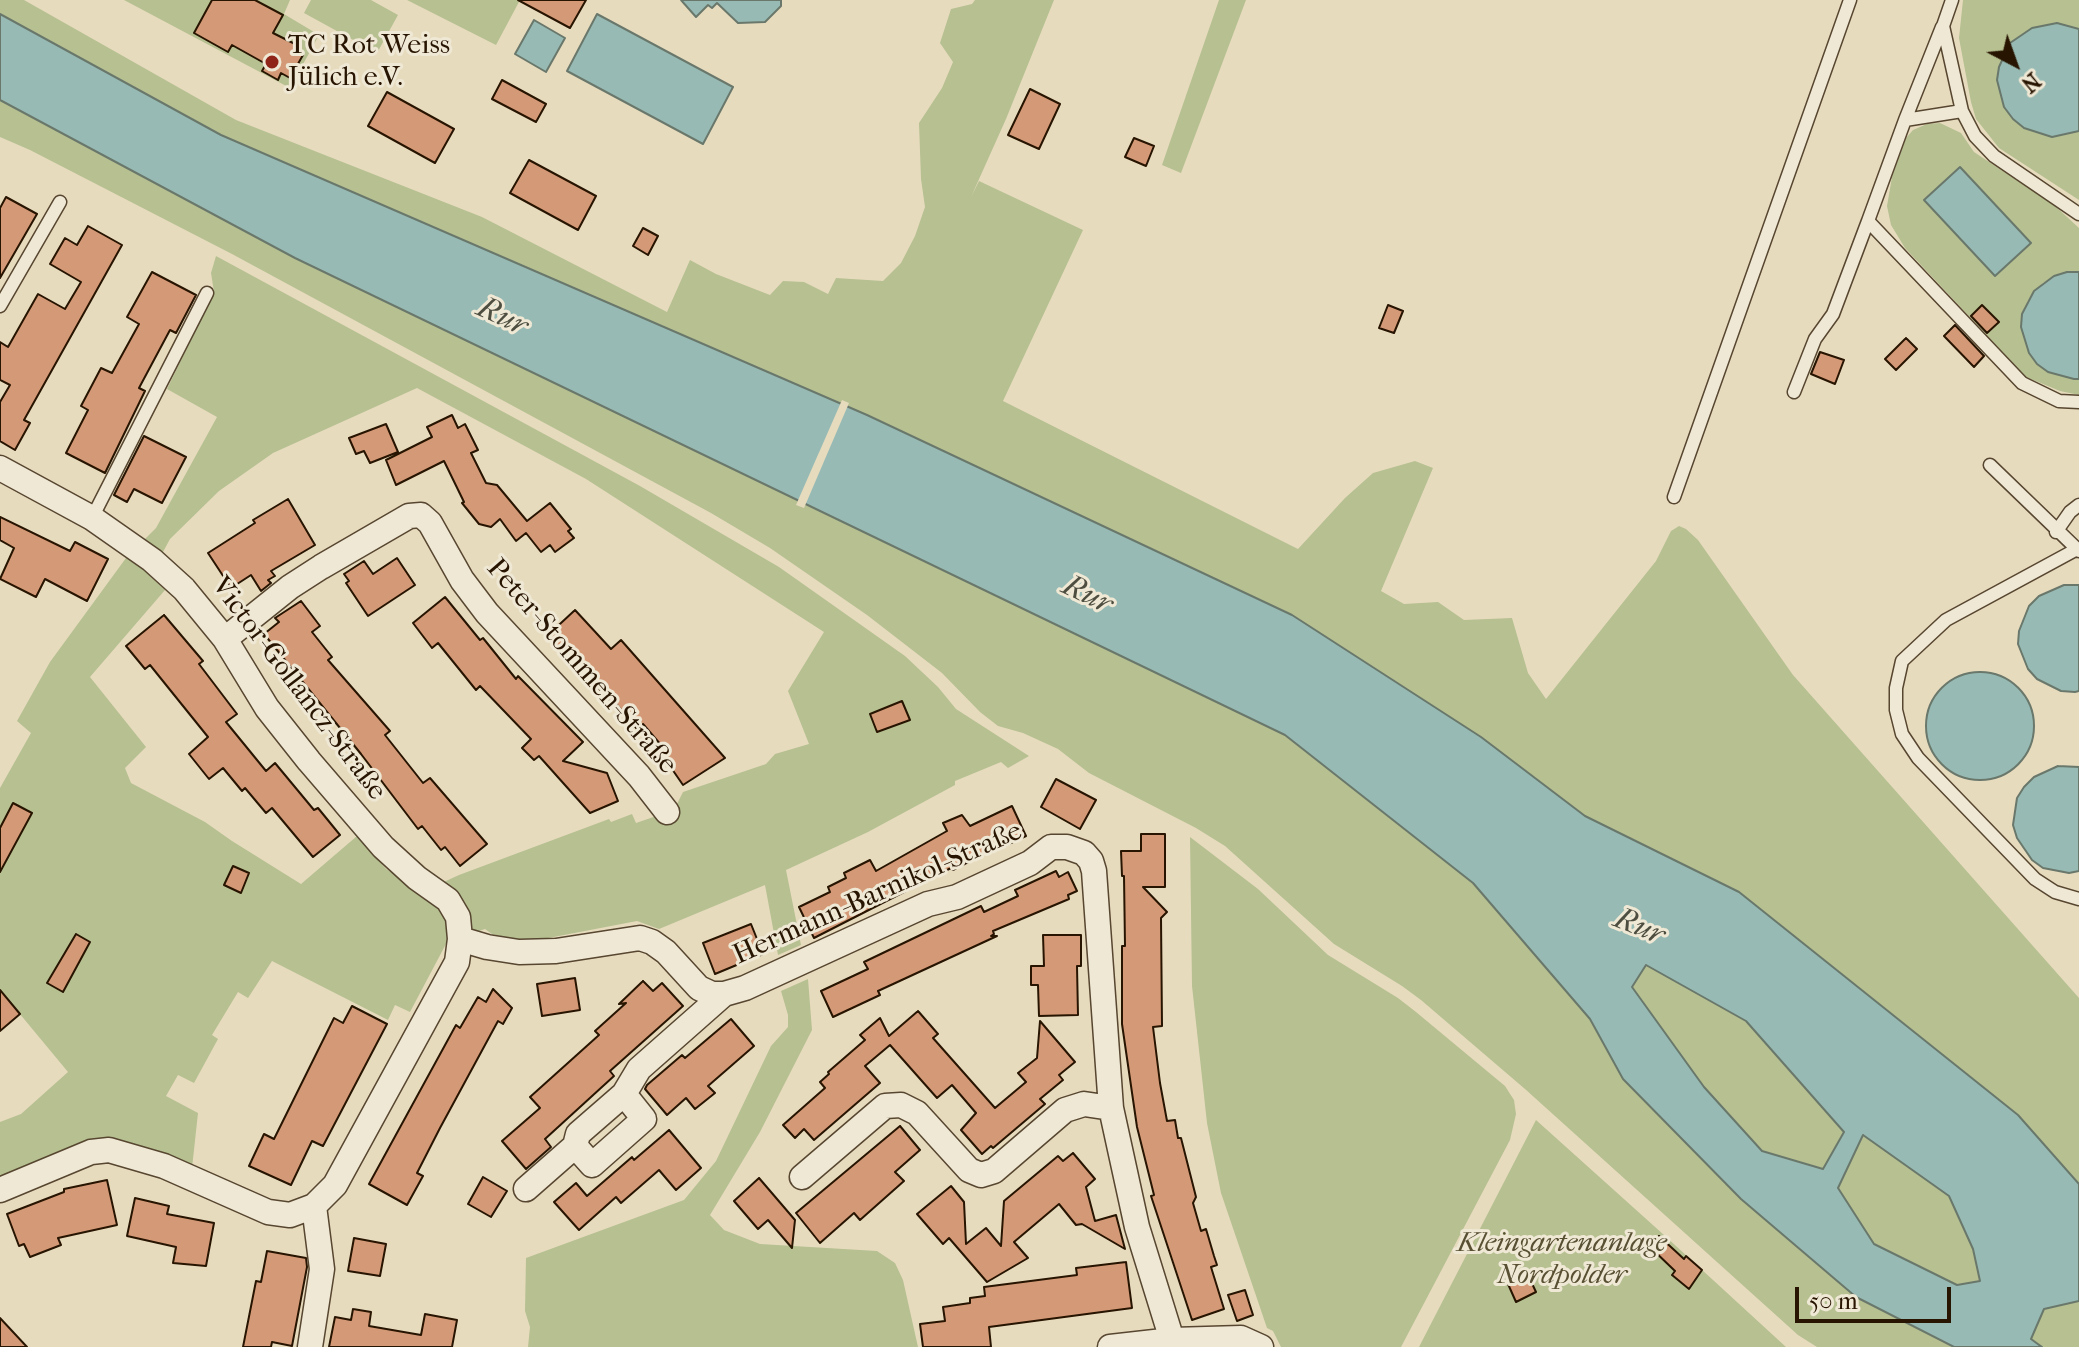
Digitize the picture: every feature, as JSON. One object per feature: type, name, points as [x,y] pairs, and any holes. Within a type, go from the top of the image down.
[{"type":"street","name":"Victor-Gollancz-Straße","points":[[0,468],[92,518],[152,560],[184,589],[225,639],[267,708],[309,761],[383,847],[417,878],[448,900],[458,917],[460,939]]},
{"type":"street","name":"Peter-Stommen-Straße","points":[[225,639],[290,587],[321,567],[409,516],[421,515],[430,523],[462,580],[487,613],[639,776],[667,812]]},
{"type":"street","name":"Hermann-Barnikol-Straße","points":[[460,939],[519,952],[556,951],[640,938],[666,952],[699,988],[712,994],[724,994],[745,988],[928,904],[957,897],[1030,863],[1051,847],[1067,847],[1084,853],[1094,871],[1111,1108],[1137,1227],[1172,1340]]},
{"type":"street","points":[[0,1190],[91,1152],[109,1150],[164,1166],[268,1212],[290,1215],[314,1206],[335,1185],[457,962],[460,939]]},
{"type":"street","points":[[526,1189],[575,1146],[578,1134],[624,1094],[639,1069],[724,994]]},
{"type":"street","points":[[802,1177],[885,1106],[901,1105],[917,1113],[969,1170],[981,1175],[994,1171],[1065,1110],[1084,1104],[1111,1108]]},
{"type":"street","points":[[310,1347],[322,1269],[314,1206]]},
{"type":"street","points":[[1110,1347],[1172,1340],[1241,1338],[1261,1347]]},
{"type":"lane","points":[[1674,497],[1850,0]]},
{"type":"lane","points":[[1794,392],[1815,339],[1833,314],[1952,0]]},
{"type":"lane","points":[[1943,26],[1962,111],[1975,136],[1994,156],[2079,214]]},
{"type":"lane","points":[[1905,120],[1962,111]]},
{"type":"lane","points":[[0,306],[60,202]]},
{"type":"lane","points":[[1868,221],[2022,383],[2059,401],[2079,402]]},
{"type":"lane","points":[[92,518],[207,293]]},
{"type":"lane","points":[[1990,465],[2078,550],[1946,620],[1902,661],[1896,688],[1896,710],[1902,734],[1918,758],[2035,879],[2055,892],[2079,899]]},
{"type":"lane","points":[[2056,532],[2079,505]]},
{"type":"green space","points":[[0,0],[24,0],[236,120],[482,217],[667,312],[690,260],[716,274],[770,295],[783,281],[804,282],[828,294],[836,278],[883,281],[901,263],[925,207],[919,123],[942,88],[953,62],[940,43],[951,9],[972,4],[975,0],[1054,0],[971,197],[979,181],[1083,230],[1003,401],[1298,549],[1373,473],[1415,461],[1433,468],[1381,591],[1404,604],[1438,602],[1464,620],[1512,618],[1528,673],[1546,699],[1656,561],[1671,531],[1679,526],[1686,529],[1698,540],[1793,675],[2079,998],[2079,1184],[2018,1115],[1739,892],[1585,816],[1481,737],[1292,615],[867,415],[221,135],[0,14]]},
{"type":"green space","name":"TC Rot Weiss Jülich e.V.","points":[[124,0],[290,0],[284,14],[319,35],[290,88]]},
{"type":"green space","points":[[311,0],[371,0],[398,15],[377,53],[304,13]]},
{"type":"green space","name":"TC Rot Weiss Jülich e.V.","points":[[407,0],[520,0],[496,45]]},
{"type":"green space","points":[[1219,0],[1246,0],[1181,173],[1162,165]]},
{"type":"green space","points":[[1963,0],[2079,0],[2079,200],[1999,148],[1976,119],[1959,38]]},
{"type":"green space","points":[[0,100],[295,258],[1285,735],[1473,883],[1590,1019],[1623,1079],[1741,1199],[1856,1297],[1954,1347],[1817,1347],[1798,1335],[1525,1089],[1421,1000],[1334,944],[1225,846],[1089,773],[1058,749],[1023,733],[998,726],[942,673],[867,615],[770,548],[711,513],[232,254],[0,137]]},
{"type":"green space","points":[[1940,123],[1961,133],[1974,152],[2054,205],[2079,228],[2079,272],[2067,272],[2043,283],[2027,302],[2074,379],[2079,379],[2079,395],[2026,377],[1905,248],[1891,225],[1887,206],[1892,177],[1906,138],[1913,130]]},
{"type":"green space","points":[[216,256],[640,486],[779,567],[905,656],[956,709],[1029,756],[1008,768],[1001,762],[955,781],[955,785],[868,832],[786,870],[801,945],[778,955],[765,885],[659,929],[637,921],[538,940],[514,939],[492,934],[485,929],[447,942],[410,1012],[395,1005],[388,1020],[272,961],[248,998],[238,992],[212,1035],[218,1039],[194,1083],[178,1075],[166,1096],[198,1113],[192,1168],[131,1145],[0,1178],[0,1122],[21,1114],[68,1072],[0,990],[0,788],[31,733],[17,721],[50,662],[126,558],[156,528],[217,417],[167,389],[214,292],[211,273]],"holes":[[[417,388],[586,479],[824,632],[788,691],[809,744],[775,754],[766,764],[683,792],[674,810],[636,823],[632,814],[611,822],[609,819],[422,892],[386,869],[357,836],[301,884],[205,822],[131,783],[125,768],[146,747],[90,677],[165,590],[150,576],[170,539],[219,491],[273,453]]]},
{"type":"green space","points":[[1190,837],[1258,889],[1328,955],[1416,1012],[1505,1086],[1514,1100],[1516,1114],[1510,1140],[1401,1347],[1281,1347],[1273,1331],[1267,1328],[1221,1193],[1207,1123],[1192,986]]},
{"type":"green space","points":[[1646,965],[1746,1021],[1844,1131],[1824,1169],[1762,1151],[1704,1087],[1632,987]]},
{"type":"green space","points":[[808,979],[812,1030],[760,1132],[710,1215],[724,1230],[760,1244],[877,1251],[895,1263],[903,1280],[918,1347],[528,1347],[530,1327],[525,1311],[526,1258],[684,1200],[716,1161],[771,1046],[788,1027],[781,991]]},
{"type":"green space","name":"Kleingartenanlage Nordpolder","points":[[1536,1120],[1664,1235],[1786,1347],[1419,1347]]},
{"type":"green space","points":[[1863,1134],[1949,1196],[1973,1249],[1981,1281],[1956,1285],[1874,1244],[1838,1188]]},
{"type":"green space","points":[[2077,1300],[2079,1347],[2042,1347],[2031,1340],[2044,1309]]},
{"type":"water","points":[[681,0],[781,0],[781,6],[765,22],[738,23],[717,3],[712,8],[708,5],[696,17]]},
{"type":"water","name":"Rur","points":[[0,14],[221,135],[867,415],[1292,615],[1481,737],[1585,816],[1739,892],[2018,1115],[2079,1184],[2079,1301],[2044,1309],[2031,1339],[2042,1347],[1954,1347],[1856,1297],[1741,1199],[1623,1079],[1590,1019],[1473,883],[1285,735],[295,258],[0,100]],"holes":[[[1646,965],[1746,1021],[1844,1132],[1823,1169],[1762,1151],[1704,1087],[1632,987]],[[1863,1135],[1949,1196],[1973,1249],[1980,1281],[1957,1285],[1874,1244],[1838,1188]]]},
{"type":"water","points":[[597,14],[733,87],[703,144],[567,71]]},
{"type":"water","points":[[534,20],[565,38],[546,72],[515,54]]},
{"type":"water","points":[[2057,23],[2079,29],[2079,131],[2052,137],[2024,128],[2013,119],[2004,107],[1997,80],[1999,67],[2010,43],[2032,28]]},
{"type":"water","points":[[1960,167],[2031,243],[1995,276],[1924,200]]},
{"type":"water","points":[[2079,272],[2079,379],[2048,372],[2037,364],[2029,353],[2021,327],[2022,314],[2034,291],[2054,276]]},
{"type":"water","points":[[2064,585],[2079,585],[2079,691],[2075,692],[2061,691],[2037,679],[2028,669],[2018,644],[2019,631],[2029,606],[2039,596]]},
{"type":"water","points":[[1980,672],[2001,676],[2018,688],[2030,705],[2034,726],[2030,747],[2018,764],[2001,776],[1980,780],[1959,776],[1942,764],[1930,747],[1926,726],[1930,705],[1942,688],[1959,676]]},
{"type":"water","points":[[2058,766],[2079,767],[2079,871],[2069,873],[2043,868],[2032,860],[2017,838],[2013,825],[2017,798],[2024,787],[2034,777]]},
{"type":"pier","points":[[842,400],[849,403],[804,508],[796,505]]},
{"type":"building","points":[[212,0],[255,0],[283,15],[273,33],[297,45],[294,50],[303,55],[290,78],[281,73],[278,80],[262,71],[266,64],[232,45],[228,52],[194,33]]},
{"type":"building","points":[[518,0],[586,0],[570,28]]},
{"type":"building","points":[[502,80],[546,104],[536,122],[492,99]]},
{"type":"building","points":[[1030,89],[1060,104],[1039,149],[1008,135]]},
{"type":"building","points":[[387,92],[454,129],[435,163],[368,126]]},
{"type":"building","points":[[1134,138],[1154,146],[1146,166],[1125,157]]},
{"type":"building","points":[[529,160],[596,196],[578,230],[510,193]]},
{"type":"building","points":[[6,197],[37,214],[0,278],[0,208]]},
{"type":"building","points":[[88,226],[122,245],[24,420],[30,423],[15,450],[0,441],[0,402],[10,385],[0,380],[0,342],[8,347],[38,294],[65,309],[81,282],[50,264],[65,238],[77,245]]},
{"type":"building","points":[[643,228],[658,236],[648,255],[633,246]]},
{"type":"building","points":[[152,272],[196,295],[176,333],[170,330],[139,388],[145,391],[105,473],[66,453],[88,410],[81,406],[101,368],[112,373],[139,324],[127,317]]},
{"type":"building","points":[[1388,305],[1403,311],[1394,333],[1379,328]]},
{"type":"building","points":[[1982,305],[1999,322],[1987,333],[1971,316]]},
{"type":"building","points":[[1955,325],[1984,356],[1974,367],[1944,336]]},
{"type":"building","points":[[1906,338],[1917,349],[1896,370],[1885,359]]},
{"type":"building","points":[[1820,352],[1844,360],[1835,384],[1811,374]]},
{"type":"building","points":[[452,415],[458,428],[465,424],[478,450],[471,453],[486,483],[497,485],[527,521],[550,503],[571,529],[568,531],[574,538],[555,552],[550,545],[541,552],[526,533],[516,541],[500,519],[491,527],[479,524],[462,503],[444,461],[396,485],[386,460],[432,437],[427,427]]},
{"type":"building","points":[[386,424],[398,452],[370,463],[364,451],[356,454],[349,438]]},
{"type":"building","points":[[144,436],[186,457],[162,503],[134,489],[127,502],[114,495]]},
{"type":"building","points":[[288,499],[315,545],[271,571],[275,576],[261,591],[251,575],[231,588],[208,553]]},
{"type":"building","points":[[0,517],[70,551],[75,542],[108,559],[87,601],[45,579],[36,597],[0,579],[14,548],[0,540]]},
{"type":"building","points":[[397,558],[415,585],[368,616],[346,583],[349,581],[344,574],[364,561],[373,574]]},
{"type":"building","points":[[445,597],[516,679],[518,676],[583,742],[563,761],[607,773],[618,801],[590,813],[539,756],[534,760],[522,748],[531,739],[480,686],[476,690],[438,643],[432,648],[413,623]]},
{"type":"building","points":[[301,601],[320,626],[312,632],[332,657],[328,660],[390,731],[385,735],[423,783],[430,778],[487,844],[460,866],[445,847],[441,850],[422,826],[418,829],[264,634],[279,622],[275,618]]},
{"type":"building","points":[[575,610],[611,649],[621,640],[725,758],[683,785],[663,756],[667,752],[643,724],[637,729],[613,700],[611,702],[574,660],[571,662],[547,636]]},
{"type":"building","points":[[164,615],[203,661],[199,664],[237,714],[226,722],[266,771],[275,763],[314,810],[318,808],[340,835],[313,857],[272,808],[266,813],[223,768],[209,779],[189,754],[208,737],[150,665],[145,669],[126,646]]},
{"type":"building","points":[[902,701],[910,720],[877,732],[870,714]]},
{"type":"building","points":[[1056,779],[1096,800],[1080,829],[1041,807]]},
{"type":"building","points":[[13,803],[32,813],[0,872],[0,828]]},
{"type":"building","points":[[1012,806],[1026,836],[953,870],[951,868],[814,938],[799,907],[830,892],[828,887],[846,878],[844,873],[870,860],[876,871],[947,831],[943,823],[962,815],[970,826]]},
{"type":"building","points":[[1141,834],[1165,834],[1165,887],[1143,887],[1167,912],[1161,918],[1162,1026],[1153,1027],[1160,1083],[1167,1121],[1175,1120],[1178,1138],[1181,1138],[1201,1231],[1206,1229],[1217,1265],[1211,1267],[1224,1309],[1192,1320],[1151,1196],[1154,1195],[1137,1127],[1122,1024],[1122,946],[1125,946],[1121,851],[1141,851]]},
{"type":"building","points":[[233,866],[249,873],[241,893],[224,885]]},
{"type":"building","points":[[1056,871],[1059,877],[1068,872],[1077,891],[1068,895],[1069,899],[993,931],[991,936],[997,936],[878,991],[880,995],[833,1017],[821,991],[868,969],[864,962],[981,906],[984,912],[1018,896],[1015,890]]},
{"type":"building","points":[[751,924],[763,954],[715,974],[703,943]]},
{"type":"building","points":[[76,934],[90,942],[63,992],[47,983]]},
{"type":"building","points":[[1043,935],[1081,935],[1081,966],[1077,966],[1078,1015],[1039,1016],[1038,985],[1031,985],[1031,966],[1044,966]]},
{"type":"building","points":[[575,978],[580,1010],[542,1016],[537,984]]},
{"type":"building","points":[[643,981],[653,991],[662,983],[683,1006],[610,1071],[614,1076],[545,1139],[551,1147],[526,1169],[502,1141],[540,1108],[530,1097],[599,1035],[595,1031],[626,1003],[619,1004]]},
{"type":"building","points":[[493,989],[512,1008],[503,1024],[498,1021],[440,1128],[417,1173],[423,1176],[407,1205],[369,1184],[456,1025],[460,1028],[478,997],[486,1002]]},
{"type":"building","points":[[0,990],[20,1014],[0,1031]]},
{"type":"building","points":[[352,1006],[387,1024],[323,1146],[312,1141],[291,1185],[249,1166],[264,1134],[274,1139],[334,1018],[343,1023]]},
{"type":"building","points":[[918,1011],[938,1034],[933,1038],[995,1108],[1026,1082],[1018,1073],[1037,1058],[1040,1021],[1075,1062],[1059,1075],[1063,1080],[1040,1099],[1045,1104],[982,1154],[961,1130],[976,1113],[952,1085],[937,1098],[890,1045],[865,1066],[880,1083],[814,1140],[804,1129],[795,1138],[783,1125],[825,1088],[820,1082],[865,1040],[860,1035],[880,1018],[889,1036]]},
{"type":"building","points":[[731,1019],[754,1046],[708,1086],[715,1093],[695,1109],[686,1098],[667,1115],[645,1089],[647,1085]]},
{"type":"building","points":[[900,1126],[920,1150],[895,1172],[904,1181],[860,1220],[854,1213],[820,1243],[796,1213]]},
{"type":"building","points":[[669,1130],[701,1168],[676,1190],[659,1170],[621,1203],[616,1197],[579,1230],[554,1202],[576,1183],[587,1196]]},
{"type":"building","points":[[1073,1153],[1095,1179],[1086,1187],[1095,1221],[1116,1215],[1125,1249],[1082,1224],[1076,1225],[1059,1204],[1014,1242],[1028,1258],[987,1282],[949,1238],[943,1244],[917,1214],[951,1186],[964,1202],[966,1244],[986,1228],[1001,1246],[1004,1201],[1058,1156],[1063,1161]]},
{"type":"building","points":[[483,1177],[507,1191],[491,1217],[468,1204]]},
{"type":"building","points":[[759,1178],[795,1220],[792,1248],[768,1220],[758,1229],[734,1201]]},
{"type":"building","points":[[107,1180],[117,1225],[58,1238],[61,1245],[30,1257],[24,1244],[19,1246],[7,1214],[64,1192],[64,1189]]},
{"type":"building","points":[[135,1198],[169,1206],[167,1214],[214,1223],[206,1266],[173,1263],[176,1247],[127,1236]]},
{"type":"building","points":[[1659,1236],[1684,1259],[1686,1256],[1702,1270],[1689,1289],[1672,1275],[1675,1271],[1649,1246]]},
{"type":"building","points":[[354,1238],[386,1244],[380,1276],[348,1271]]},
{"type":"building","points":[[267,1251],[306,1258],[307,1267],[292,1346],[272,1342],[271,1347],[243,1347],[256,1281],[261,1282]]},
{"type":"building","points":[[1126,1262],[1132,1308],[989,1327],[991,1347],[923,1347],[920,1324],[945,1321],[943,1307],[970,1303],[970,1298],[985,1296],[984,1287],[1077,1275],[1076,1268]]},
{"type":"building","points":[[1528,1275],[1536,1292],[1516,1302],[1508,1284]]},
{"type":"building","points":[[1245,1290],[1253,1315],[1237,1321],[1228,1295]]},
{"type":"building","points":[[353,1309],[371,1312],[369,1326],[421,1335],[425,1314],[457,1320],[452,1347],[329,1347],[335,1317],[351,1320]]},
{"type":"building","points":[[0,1318],[27,1347],[0,1347]]},
{"type":"place","name":"TC Rot Weiss Jülich e.V.","points":[[272,62]]}]
